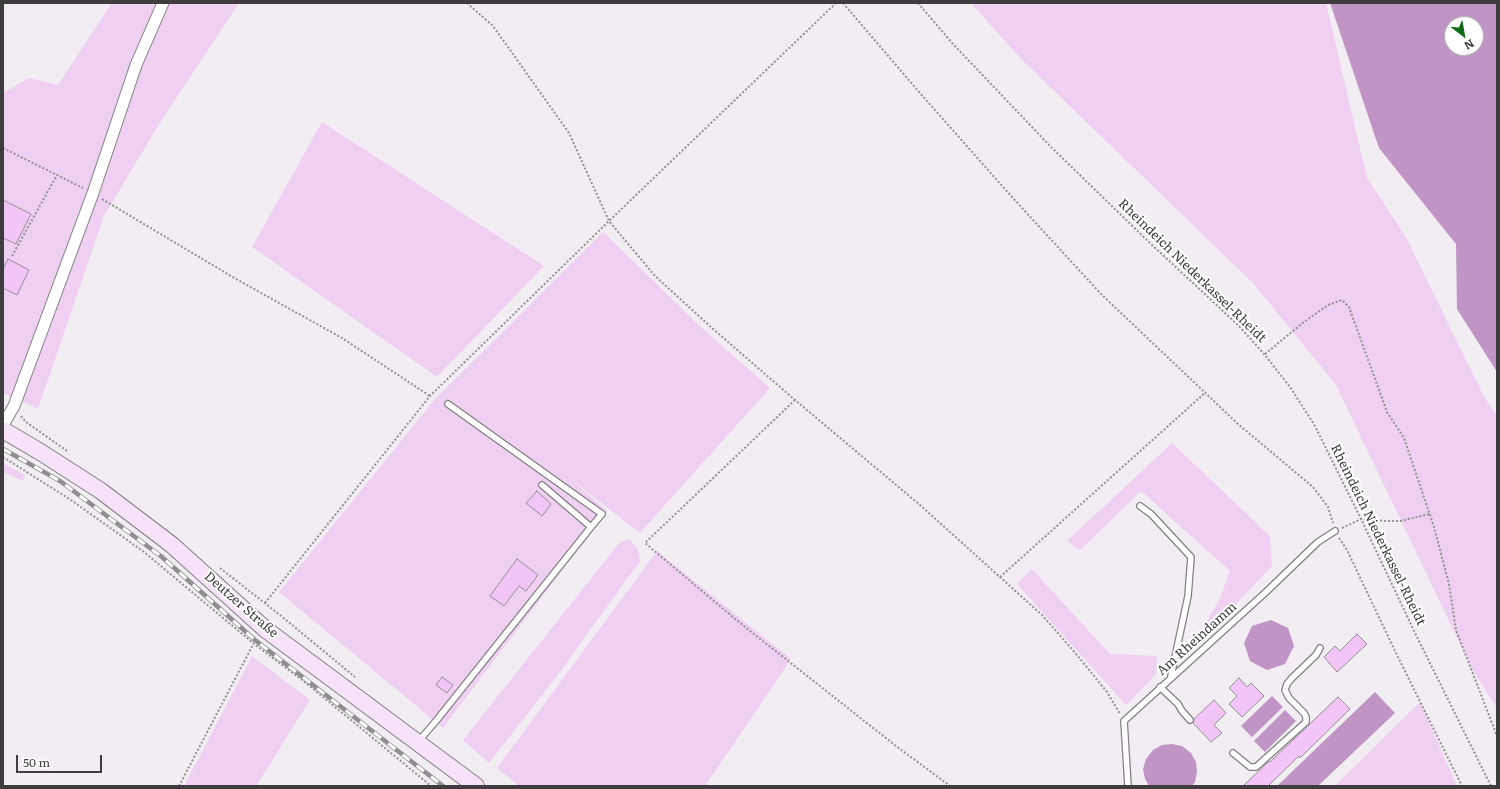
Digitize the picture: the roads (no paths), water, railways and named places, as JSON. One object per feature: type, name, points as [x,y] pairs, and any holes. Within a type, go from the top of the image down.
[{"type":"street","points":[[3,425],[14,406],[93,193],[136,65],[163,3]]},
{"type":"street","name":"Deutzer Straße","points":[[3,430],[42,452],[101,491],[172,545],[265,629],[476,786]]},
{"type":"lane","points":[[418,742],[602,514],[448,404]]},
{"type":"lane","points":[[542,485],[591,527]]},
{"type":"lane","points":[[1140,506],[1151,514],[1191,557],[1188,596],[1171,677]]},
{"type":"lane","name":"Am Rheindamm","points":[[1128,786],[1124,721],[1266,592],[1318,542],[1335,532]]},
{"type":"lane","points":[[1233,753],[1250,767],[1256,767],[1306,722],[1304,713],[1289,698],[1285,690],[1289,681],[1316,655],[1320,648]]},
{"type":"lane","points":[[1160,687],[1178,704],[1190,720]]},
{"type":"railway","points":[[3,449],[60,481],[162,557],[255,640],[443,786]]}]
